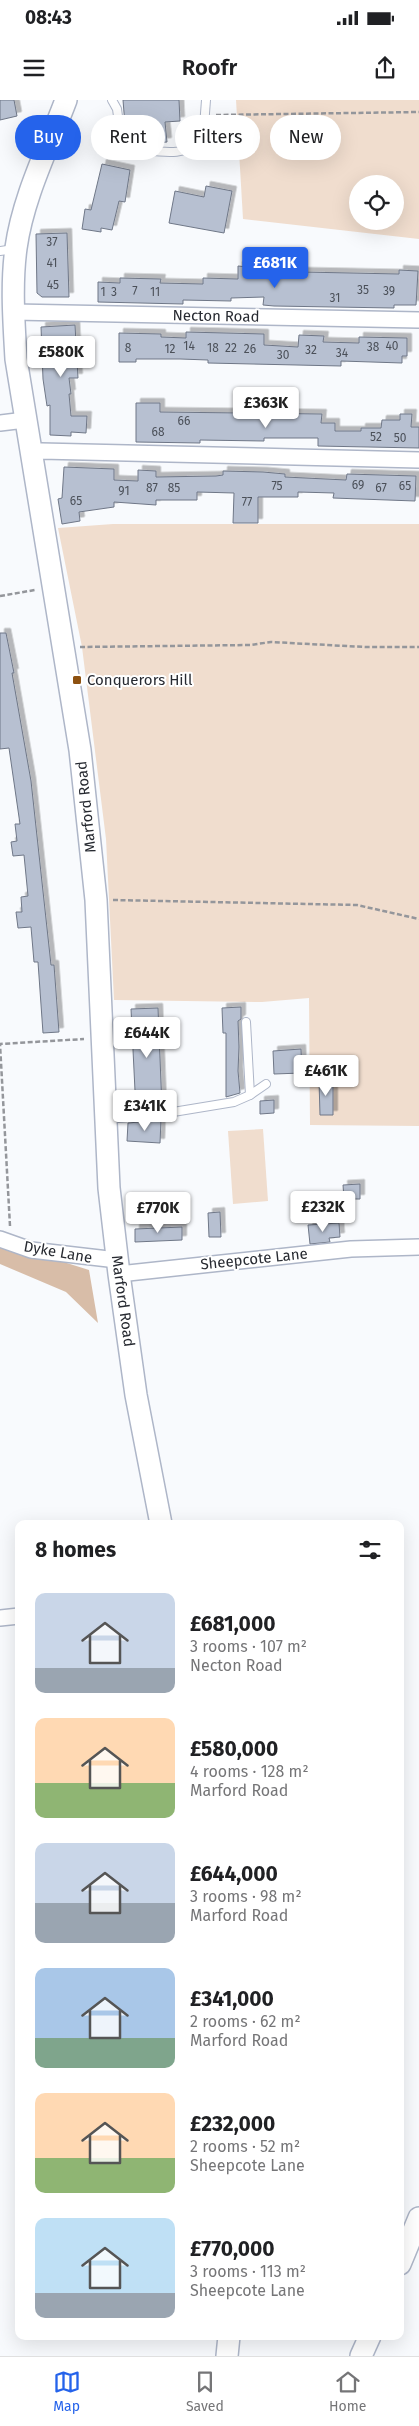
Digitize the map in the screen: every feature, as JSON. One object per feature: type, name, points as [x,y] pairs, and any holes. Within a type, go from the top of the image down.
[{"type":"street","name":"Marford Road","points":[[66,100],[8,250],[16,359],[80,750],[96,900],[105,1119],[118,1267],[136,1395],[160,1520]]},
{"type":"street","name":"Necton Road","points":[[14,312],[419,320]]},
{"type":"street","points":[[0,423],[25,420]]},
{"type":"street","points":[[31,453],[41,451],[419,460]]},
{"type":"street","name":"Dyke Lane","points":[[6,1241],[31,1250],[118,1267]]},
{"type":"street","name":"Sheepcote Lane","points":[[118,1267],[351,1249],[419,1247]]},
{"type":"street","points":[[0,1618],[15,1616]]},
{"type":"street","points":[[404,2254],[419,2218]]},
{"type":"street","points":[[227,2356],[229,2340]]},
{"type":"street","points":[[362,2356],[368,2340]]},
{"type":"lane","points":[[112,100],[118,109],[122,138],[134,149],[175,152]]},
{"type":"lane","points":[[206,100],[206,115]]},
{"type":"lane","points":[[246,1022],[250,1095]]},
{"type":"lane","points":[[105,1119],[161,1114],[234,1102],[250,1095],[266,1084]]},
{"type":"path","points":[[206,115],[419,112]]},
{"type":"path","points":[[0,596],[54,586]]},
{"type":"path","points":[[64,647],[250,645],[271,642],[365,647],[419,647]]},
{"type":"path","points":[[96,900],[357,904],[419,919]]},
{"type":"path","points":[[6,1241],[0,1044],[102,1038]]},
{"type":"shaded area","points":[[236,100],[419,100],[419,239],[243,219],[240,160],[260,160],[260,115],[237,115]]},
{"type":"shaded area","points":[[113,524],[419,524],[419,1126],[310,1125],[309,998],[262,1002],[114,1000],[106,839],[82,647],[58,528]]},
{"type":"shaded area","points":[[263,1129],[268,1201],[233,1204],[228,1131]]},
{"type":"shaded area","points":[[0,1242],[89,1270],[98,1323],[66,1292],[0,1264]]},
{"type":"building","points":[[0,100],[14,100],[17,115],[0,120]]},
{"type":"building","points":[[123,100],[179,100],[180,115],[175,115],[175,121],[165,122],[165,115],[124,115]]},
{"type":"building","points":[[165,122],[167,142],[165,142]]},
{"type":"building","points":[[102,164],[130,170],[125,202],[119,201],[112,230],[101,228],[101,232],[82,229],[85,209],[91,210]]},
{"type":"building","points":[[206,186],[232,191],[224,233],[169,223],[175,191],[204,197]]},
{"type":"building","points":[[67,233],[69,297],[42,297],[37,293],[36,234]]},
{"type":"building","points":[[238,266],[302,272],[399,274],[399,270],[418,271],[416,305],[394,305],[394,308],[274,306],[263,305],[264,297],[231,298],[231,301],[183,300],[183,304],[98,302],[98,282],[120,283],[120,278],[161,279],[160,283],[203,284],[203,278],[238,279]]},
{"type":"building","points":[[75,325],[78,378],[69,378],[71,416],[87,416],[86,433],[71,432],[71,436],[50,435],[50,405],[47,406],[43,379],[41,327]]},
{"type":"building","points":[[186,332],[264,334],[264,345],[298,347],[299,335],[324,336],[323,342],[359,343],[359,337],[407,338],[407,356],[402,356],[402,363],[341,361],[341,366],[208,363],[208,360],[180,359],[136,359],[136,362],[119,362],[119,333],[161,334],[161,337],[186,338]]},
{"type":"building","points":[[136,403],[160,403],[160,412],[322,414],[321,423],[335,423],[335,431],[361,431],[361,428],[381,428],[382,420],[400,420],[400,414],[412,414],[411,427],[419,427],[419,448],[318,446],[318,438],[264,438],[264,441],[200,440],[200,443],[136,442]]},
{"type":"building","points":[[64,467],[114,469],[114,480],[138,481],[138,470],[156,471],[156,477],[216,476],[223,475],[223,471],[263,472],[285,474],[285,477],[346,480],[347,474],[416,476],[415,501],[333,498],[334,493],[298,492],[298,497],[258,497],[258,523],[233,523],[234,493],[197,492],[197,500],[156,500],[156,505],[114,502],[114,507],[79,512],[80,521],[62,524],[58,499],[62,498]]},
{"type":"building","points":[[0,633],[6,633],[31,781],[51,965],[54,965],[59,1032],[43,1033],[38,962],[34,962],[31,927],[18,928],[16,912],[22,912],[21,897],[28,896],[24,855],[13,856],[11,842],[17,841],[15,824],[20,824],[9,748],[0,749]]},
{"type":"building","points":[[241,1007],[241,1019],[238,1021],[240,1093],[226,1097],[226,1033],[223,1033],[222,1008]]},
{"type":"building","points":[[158,1008],[162,1108],[136,1111],[131,1009]]},
{"type":"building","points":[[301,1049],[302,1073],[274,1074],[273,1051]]},
{"type":"building","points":[[319,1080],[333,1080],[333,1115],[320,1115]]},
{"type":"building","points":[[274,1100],[274,1113],[260,1114],[260,1101]]},
{"type":"building","points":[[161,1120],[160,1143],[127,1141],[128,1123]]},
{"type":"building","points":[[360,1184],[360,1199],[344,1199],[343,1185]]},
{"type":"building","points":[[220,1212],[221,1237],[209,1237],[208,1213]]},
{"type":"building","points":[[339,1223],[340,1237],[329,1238],[330,1242],[310,1244],[308,1225]]},
{"type":"building","points":[[182,1227],[182,1240],[135,1242],[135,1229]]},
{"type":"place","name":"Conquerors Hill","points":[[77,680]]}]
